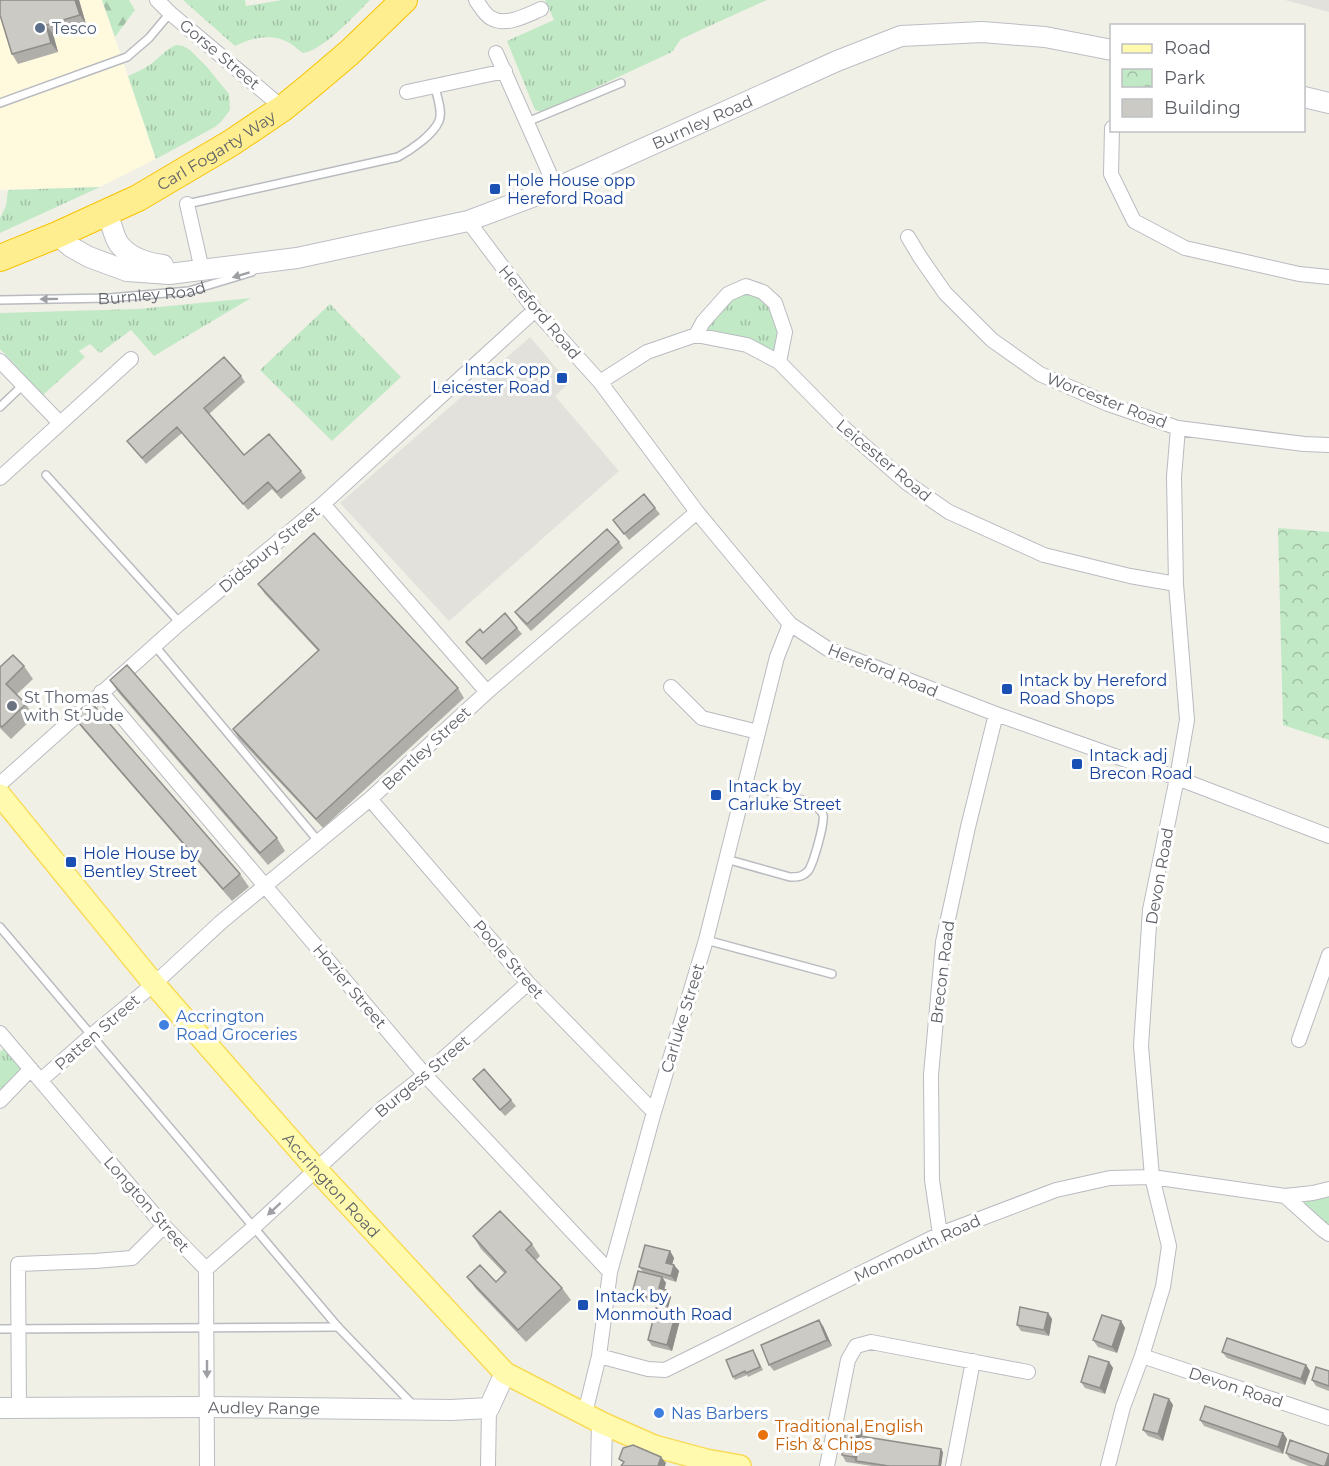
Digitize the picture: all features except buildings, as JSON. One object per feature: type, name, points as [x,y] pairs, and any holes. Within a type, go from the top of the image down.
[{"type":"highway","name":"Carl Fogarty Way","points":[[0,258],[138,198],[231,143],[283,108],[349,53],[404,0]]},
{"type":"main road","name":"Accrington Road","points":[[0,795],[154,984],[316,1169],[505,1373],[654,1446],[706,1460],[740,1466]]},
{"type":"street","name":"Gorse Street","points":[[157,0],[283,108]]},
{"type":"street","points":[[476,0],[493,20],[514,20],[541,9]]},
{"type":"street","name":"Burnley Road","points":[[57,235],[71,247],[89,257],[127,271],[169,274],[297,258],[468,221],[556,188],[837,61],[902,36],[982,32],[1045,37],[1110,50]]},
{"type":"street","points":[[496,53],[556,188]]},
{"type":"street","points":[[407,92],[505,71]]},
{"type":"street","points":[[1305,97],[1329,104]]},
{"type":"street","points":[[1112,132],[1111,174],[1134,221],[1185,248],[1299,274],[1329,277]]},
{"type":"street","points":[[187,204],[202,270]]},
{"type":"street","name":"Burnley Road","points":[[107,212],[118,243],[132,255],[156,264],[202,270]]},
{"type":"street","name":"Hereford Road","points":[[468,221],[535,310],[600,382],[697,512],[790,624],[828,649],[996,714],[1177,778],[1329,836]]},
{"type":"street","name":"Worcester Road","points":[[908,237],[945,293],[992,340],[1040,374],[1108,404],[1178,428],[1304,444],[1329,445]]},
{"type":"street","points":[[600,382],[647,352],[696,335],[703,322],[728,294],[746,286],[763,292],[775,303],[785,332],[779,362]]},
{"type":"street","name":"Didsbury Street","points":[[0,784],[180,622],[323,504],[535,310]]},
{"type":"street","name":"Leicester Road","points":[[696,335],[747,345],[779,362],[853,436],[907,483],[949,512],[1044,555],[1130,576],[1176,584]]},
{"type":"street","points":[[0,478],[131,359]]},
{"type":"street","points":[[0,361],[60,423]]},
{"type":"street","name":"Devon Road","points":[[1110,1465],[1123,1407],[1142,1356],[1163,1287],[1169,1246],[1152,1177],[1141,1047],[1150,910],[1187,720],[1176,584],[1174,477],[1178,428]]},
{"type":"street","points":[[323,504],[487,692]]},
{"type":"street","name":"Bentley Street","points":[[154,984],[220,923],[370,799],[487,692],[697,512]]},
{"type":"street","name":"Carluke Street","points":[[594,1418],[610,1272],[654,1112],[706,940],[777,657],[790,624]]},
{"type":"street","points":[[671,687],[702,718],[758,732]]},
{"type":"street","name":"Hozier Street","points":[[101,692],[425,1075],[610,1272]]},
{"type":"street","name":"Brecon Road","points":[[940,1234],[932,1180],[931,1075],[943,942],[996,714]]},
{"type":"street","name":"Poole Street","points":[[370,799],[528,982],[654,1112]]},
{"type":"street","points":[[1299,1040],[1329,955]]},
{"type":"street","name":"Burgess Street","points":[[206,1269],[384,1107],[425,1075],[528,982]]},
{"type":"street","name":"Patten Street","points":[[41,1080],[154,984]]},
{"type":"street","name":"Longton Street","points":[[0,1033],[164,1227],[206,1269]]},
{"type":"street","points":[[0,1101],[31,1069]]},
{"type":"street","name":"Monmouth Road","points":[[599,1356],[648,1369],[665,1370],[940,1234],[1056,1190],[1110,1178],[1152,1177],[1285,1196],[1329,1189]]},
{"type":"street","points":[[1285,1196],[1329,1234]]},
{"type":"street","points":[[9,1408],[19,1329],[18,1264],[95,1262],[132,1258],[164,1227]]},
{"type":"street","points":[[206,1269],[207,1466]]},
{"type":"street","points":[[827,1466],[848,1360],[855,1346],[871,1342],[1028,1372]]},
{"type":"street","name":"Devon Road","points":[[1142,1356],[1329,1418]]},
{"type":"street","points":[[952,1466],[973,1361]]},
{"type":"street","points":[[488,1466],[489,1408],[505,1373]]},
{"type":"street","name":"Audley Range","points":[[9,1408],[207,1407],[451,1410],[489,1408]]},
{"type":"street","points":[[594,1418],[601,1466]]},
{"type":"lane","points":[[0,103],[127,57],[149,38],[170,13]]},
{"type":"lane","points":[[527,122],[621,83]]},
{"type":"lane","points":[[187,204],[398,157],[417,145],[438,122],[440,113],[435,87]]},
{"type":"lane","name":"Burnley Road","points":[[0,300],[109,298],[189,291],[297,258]]},
{"type":"lane","points":[[0,407],[23,385]]},
{"type":"lane","points":[[46,475],[180,622]]},
{"type":"lane","points":[[154,645],[319,842]]},
{"type":"lane","points":[[726,859],[790,877],[803,875],[807,873],[811,865],[824,823],[821,811],[805,801],[744,784]]},
{"type":"lane","points":[[0,927],[338,1327],[417,1409]]},
{"type":"lane","points":[[706,940],[832,975]]},
{"type":"lane","points":[[0,1329],[338,1327]]},
{"type":"shaded area","points":[[0,0],[102,0],[156,159],[100,187],[0,190]]},
{"type":"shaded area","points":[[1285,0],[1329,0],[1329,12]]},
{"type":"shaded area","points":[[530,337],[569,383],[555,396],[619,471],[449,621],[340,503]]},
{"type":"green space","points":[[102,0],[129,0],[135,10],[115,37]]},
{"type":"green space","points":[[183,0],[245,0],[246,6],[282,0],[370,0],[329,39],[320,46],[303,53],[293,45],[271,37],[249,40],[235,46]]},
{"type":"green space","points":[[545,0],[767,0],[681,39],[672,52],[543,112],[535,110],[507,41],[554,20]]},
{"type":"green space","points":[[176,45],[190,50],[206,66],[229,94],[230,110],[215,127],[156,159],[128,76],[148,66]]},
{"type":"green space","points":[[100,187],[0,233],[0,218],[6,206],[8,190]]},
{"type":"green space","points":[[746,286],[775,303],[785,332],[779,362],[696,335]]},
{"type":"green space","points":[[251,298],[154,356],[131,330],[100,353],[90,344],[79,351],[85,357],[43,395],[0,349],[0,313],[138,309]]},
{"type":"green space","points":[[330,304],[401,377],[332,441],[260,370]]},
{"type":"green space","points":[[1278,528],[1329,532],[1329,740],[1283,725]]},
{"type":"green space","points":[[9,1043],[31,1069],[0,1101],[0,1052]]},
{"type":"green space","points":[[1329,1189],[1329,1234],[1285,1196]]},
{"type":"place","name":"Tesco","points":[[40,28]]},
{"type":"place","name":"Hole House opp Hereford Road","points":[[495,189]]},
{"type":"place","name":"Intack opp Leicester Road","points":[[562,378]]},
{"type":"place","name":"Intack by Hereford Road Shops","points":[[1007,689]]},
{"type":"place","name":"St Thomas with St Jude","points":[[12,706]]},
{"type":"place","name":"Intack adj Brecon Road","points":[[1077,764]]},
{"type":"place","name":"Intack by Carluke Street","points":[[716,795]]},
{"type":"place","name":"Hole House by Bentley Street","points":[[71,862]]},
{"type":"place","name":"Accrington Road Groceries","points":[[164,1025]]},
{"type":"place","name":"Intack by Monmouth Road","points":[[583,1305]]},
{"type":"place","name":"Nas Barbers","points":[[659,1413]]},
{"type":"place","name":"Traditional English Fish & Chips","points":[[763,1435]]}]
